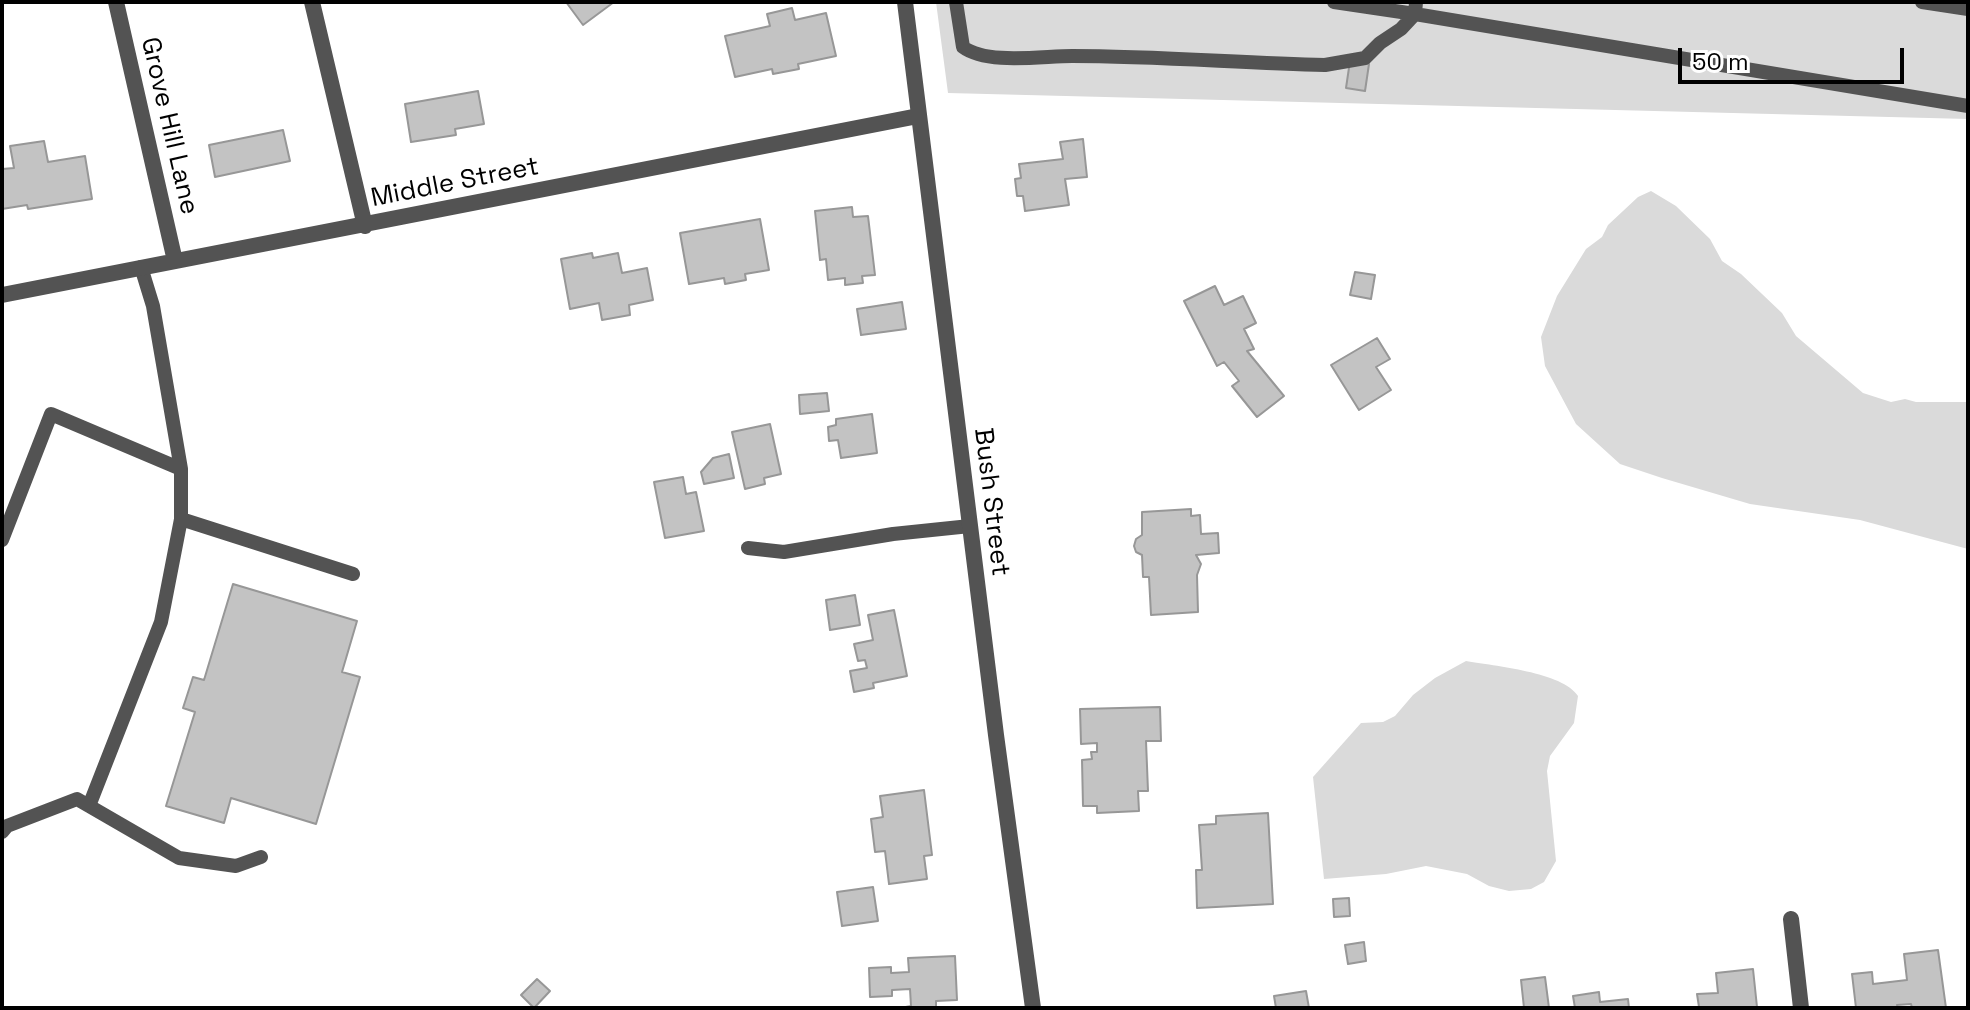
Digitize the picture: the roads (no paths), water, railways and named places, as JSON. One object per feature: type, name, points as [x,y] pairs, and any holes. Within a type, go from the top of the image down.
[{"type":"street","name":"Grove Hill Lane","points":[[116,2],[175,261]]},
{"type":"street","points":[[312,2],[365,226]]},
{"type":"street","name":"Bush Street","points":[[905,2],[1033,1008]]},
{"type":"street","name":"Middle Street","points":[[2,295],[918,116]]},
{"type":"street","points":[[1791,919],[1801,1008]]},
{"type":"lane","points":[[956,2],[963,47],[971,53],[1001,57],[1070,56],[1325,65],[1365,58],[1401,29],[1416,8]]},
{"type":"lane","points":[[1334,2],[1416,8],[1968,106]]},
{"type":"lane","points":[[1922,2],[1968,9]]},
{"type":"lane","points":[[89,806],[161,622],[181,519],[181,469],[153,306],[141,267]]},
{"type":"lane","points":[[2,540],[51,414],[181,469]]},
{"type":"lane","points":[[181,519],[353,574]]},
{"type":"lane","points":[[748,548],[784,552],[893,534],[970,526]]},
{"type":"lane","points":[[2,832],[7,826],[77,799],[179,858],[236,866],[261,857]]}]
